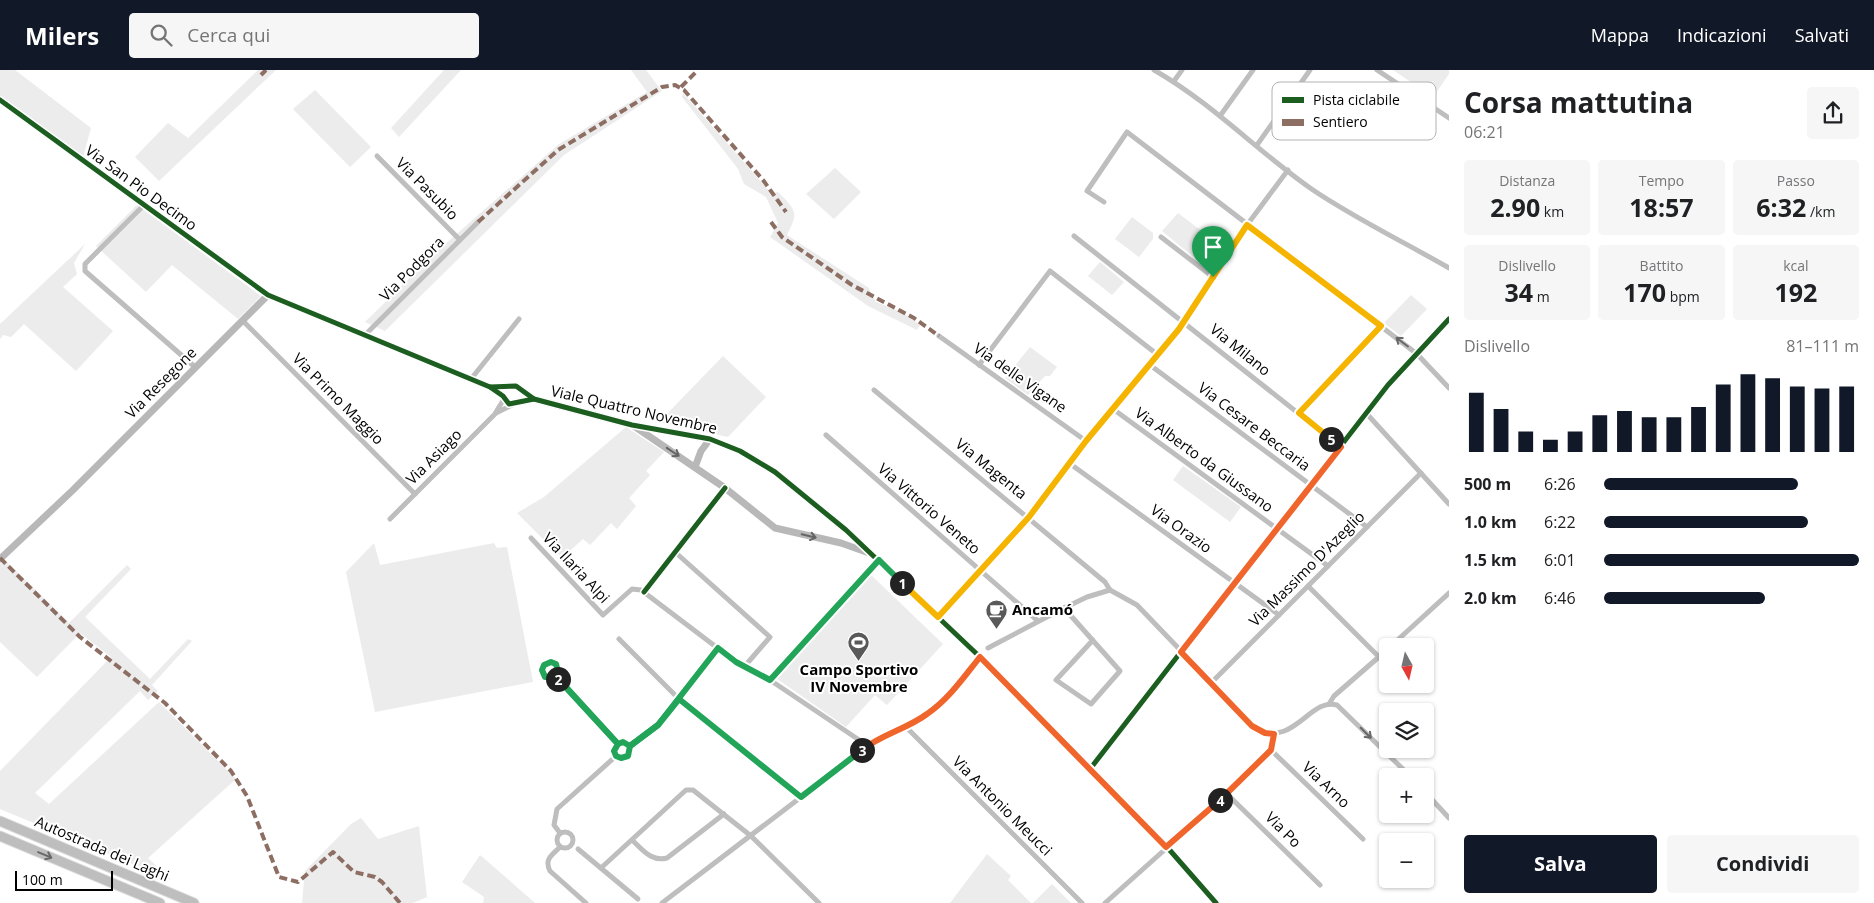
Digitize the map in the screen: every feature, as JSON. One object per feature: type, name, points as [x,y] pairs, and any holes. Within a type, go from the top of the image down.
[{"type":"highway","name":"Autostrada dei Laghi","points":[[0,821],[194,903]]},
{"type":"highway","name":"Autostrada dei Laghi","points":[[0,836],[160,903]]},
{"type":"street","points":[[1154,70],[1174,82],[1220,116],[1314,190],[1449,268]]},
{"type":"street","points":[[1174,82],[1182,70]]},
{"type":"street","points":[[1220,116],[1253,70]]},
{"type":"street","points":[[1302,82],[1310,70]]},
{"type":"street","points":[[1377,70],[1395,82]]},
{"type":"street","name":"Via San Pio Decimo","points":[[0,100],[143,206],[268,295]]},
{"type":"street","points":[[1436,109],[1449,118]]},
{"type":"street","points":[[1257,145],[1272,124]]},
{"type":"street","points":[[1104,202],[1087,191],[1127,132],[1417,354],[1449,388]]},
{"type":"street","name":"Via Pasubio","points":[[377,156],[460,240]]},
{"type":"street","points":[[938,617],[1029,517],[1086,441],[1158,355],[1184,321],[1247,225],[1288,170]]},
{"type":"street","points":[[143,206],[85,264],[85,271],[196,367]]},
{"type":"street","name":"Via Podgora","points":[[365,335],[478,222]]},
{"type":"street","name":"Via Milano","points":[[1074,236],[1184,321],[1341,447]]},
{"type":"street","points":[[1161,237],[1213,277]]},
{"type":"street","points":[[979,364],[1050,271],[1158,355]]},
{"type":"street","points":[[268,295],[490,387],[515,404],[522,398],[521,391],[513,386],[506,388],[490,387]]},
{"type":"street","name":"Via Resegone","points":[[0,559],[73,490],[268,295]]},
{"type":"street","points":[[471,379],[519,319]]},
{"type":"street","points":[[1090,769],[1388,385],[1449,319]]},
{"type":"street","name":"Via Primo Maggio","points":[[243,321],[415,494]]},
{"type":"street","points":[[1299,413],[1381,326]]},
{"type":"street","name":"Via delle Vigane","points":[[939,336],[1086,441]]},
{"type":"street","name":"Via Cesare Beccaria","points":[[1150,365],[1367,527]]},
{"type":"street","points":[[504,398],[506,388]]},
{"type":"street","name":"Via Magenta","points":[[874,390],[1029,517],[1104,582],[1110,590],[1137,606],[1252,726],[1265,733],[1274,734]]},
{"type":"street","name":"Viale Quattro Novembre","points":[[521,391],[534,399],[632,425],[710,439],[740,451],[775,472],[846,530],[980,657],[1166,847],[1216,903]]},
{"type":"street","name":"Via Asiago","points":[[390,519],[496,413],[504,398]]},
{"type":"street","name":"Viale Quattro Novembre","points":[[515,404],[534,399]]},
{"type":"street","name":"Via Asiago","points":[[496,413],[515,404]]},
{"type":"street","name":"Via Alberto da Giussano","points":[[1112,409],[1328,566]]},
{"type":"street","points":[[1366,414],[1449,504]]},
{"type":"street","name":"Viale Quattro Novembre","points":[[632,425],[725,488],[775,528],[841,543],[872,554]]},
{"type":"street","name":"Via Vittorio Veneto","points":[[826,435],[1038,622]]},
{"type":"street","points":[[695,467],[701,452],[710,439]]},
{"type":"street","name":"Via Orazio","points":[[1069,464],[1279,615]]},
{"type":"street","name":"Via Massimo D'Azeglio","points":[[1211,683],[1421,473]]},
{"type":"street","points":[[725,488],[644,592],[744,667],[770,680],[868,746]]},
{"type":"street","points":[[841,543],[846,530]]},
{"type":"street","name":"Via Ilaria Alpi","points":[[532,538],[603,615],[632,590],[639,589],[644,592]]},
{"type":"street","points":[[675,552],[770,637],[744,667]]},
{"type":"street","points":[[770,680],[879,560]]},
{"type":"street","points":[[1105,903],[1227,794],[1271,750],[1274,734],[1288,730],[1329,704],[1334,696],[1378,657],[1308,586]]},
{"type":"street","points":[[988,648],[1064,608],[1110,590]]},
{"type":"street","points":[[1400,638],[1449,593]]},
{"type":"street","points":[[1064,608],[1093,640],[1120,671],[1091,704],[1056,680],[1093,640]]},
{"type":"street","points":[[619,640],[679,699],[801,797]]},
{"type":"street","points":[[630,746],[658,725],[718,648]]},
{"type":"street","points":[[662,903],[868,746],[937,707],[980,657]]},
{"type":"street","points":[[556,676],[618,744]]},
{"type":"street","points":[[1329,704],[1343,709],[1402,768]]},
{"type":"street","name":"Via Antonio Meucci","points":[[905,726],[1082,903]]},
{"type":"street","points":[[616,756],[614,748],[618,744],[623,742],[630,746]]},
{"type":"street","points":[[616,756],[626,758],[631,751],[630,746]]},
{"type":"street","name":"Via Arno","points":[[1271,750],[1363,839]]},
{"type":"street","points":[[560,833],[554,825],[557,809],[616,756]]},
{"type":"street","points":[[601,868],[686,790],[693,790],[751,836],[819,903]]},
{"type":"street","name":"Via Po","points":[[1227,794],[1320,885]]},
{"type":"street","points":[[1434,802],[1449,818]]},
{"type":"street","points":[[632,840],[650,857],[659,860],[667,858],[724,814]]},
{"type":"street","points":[[560,833],[568,832],[573,839],[570,846],[560,847],[548,859],[546,864],[550,871],[586,903]]},
{"type":"street","points":[[560,833],[556,840],[560,847]]},
{"type":"street","points":[[578,849],[638,899]]},
{"type":"street","points":[[1111,898],[1116,903]]},
{"type":"shaded area","points":[[0,70],[15,70],[91,128],[83,157],[0,98]]},
{"type":"shaded area","points":[[258,70],[276,70],[159,181],[135,157],[168,123],[188,138]]},
{"type":"shaded area","points":[[444,70],[461,70],[399,137],[391,128]]},
{"type":"shaded area","points":[[631,70],[646,70],[662,91],[564,155],[385,331],[365,322],[434,254],[559,144],[647,92]]},
{"type":"shaded area","points":[[1393,70],[1449,70],[1449,74],[1436,93],[1436,82],[1411,82]]},
{"type":"shaded area","points":[[315,90],[371,147],[350,167],[293,109]]},
{"type":"shaded area","points":[[683,93],[771,193],[778,192],[792,207],[794,216],[787,235],[869,288],[876,302],[902,312],[920,325],[917,330],[868,306],[770,237],[778,223],[766,197],[744,184],[738,169],[682,97]]},
{"type":"shaded area","points":[[835,168],[861,192],[834,219],[806,194]]},
{"type":"shaded area","points":[[137,205],[261,296],[238,319],[172,265],[146,292],[96,246]]},
{"type":"shaded area","points":[[1178,213],[1224,248],[1211,268],[1207,268],[1162,231]]},
{"type":"shaded area","points":[[1132,217],[1153,233],[1153,239],[1139,257],[1115,239]]},
{"type":"shaded area","points":[[85,244],[74,263],[77,274],[63,287],[113,331],[76,371],[24,324],[11,337],[3,335],[0,339],[0,324]]},
{"type":"shaded area","points":[[1100,262],[1124,282],[1112,295],[1088,276]]},
{"type":"shaded area","points":[[1411,295],[1427,309],[1401,336],[1384,323]]},
{"type":"shaded area","points":[[1030,347],[1057,367],[1050,376],[1045,376],[1028,395],[1005,378]]},
{"type":"shaded area","points":[[723,356],[766,397],[728,437],[659,422]]},
{"type":"shaded area","points":[[626,427],[664,452],[646,471],[650,475],[629,498],[636,506],[617,529],[611,523],[590,545],[583,539],[562,558],[517,513],[544,497]]},
{"type":"shaded area","points":[[1183,466],[1241,507],[1230,522],[1173,480]]},
{"type":"shaded area","points":[[374,543],[380,565],[494,543],[497,548],[507,547],[533,682],[375,712],[346,572]]},
{"type":"shaded area","points":[[5,560],[69,623],[127,565],[131,569],[85,617],[150,679],[188,639],[192,641],[152,685],[158,691],[148,700],[140,691],[35,793],[49,804],[159,702],[236,779],[148,858],[171,880],[0,809],[0,771],[111,657],[80,633],[37,677],[0,642],[0,564]]},
{"type":"shaded area","name":"Campo Sportivo IV Novembre","points":[[871,575],[943,644],[887,705],[875,695],[846,727],[776,678]]},
{"type":"shaded area","points":[[361,818],[378,839],[419,826],[427,897],[413,903],[302,903],[305,871],[351,824]]},
{"type":"shaded area","points":[[987,854],[1011,876],[1008,880],[1031,903],[950,903]]},
{"type":"shaded area","points":[[480,855],[535,903],[483,903],[484,897],[462,882]]},
{"type":"shaded area","points":[[1052,884],[1071,903],[1033,903]]},
{"type":"marked path","points":[[261,75],[266,70]]},
{"type":"marked path","points":[[681,87],[698,70]]},
{"type":"marked path","points":[[478,222],[558,150],[662,87],[675,85],[684,90],[763,180],[786,212]]},
{"type":"marked path","points":[[771,222],[782,237],[852,285],[914,318],[939,336]]},
{"type":"marked path","points":[[0,558],[80,637],[165,703],[231,771],[247,796],[279,877],[298,882],[333,852],[354,872],[375,877],[382,882],[400,903]]},
{"type":"cycle path","points":[[0,100],[268,295],[490,387],[503,396],[509,404],[534,399]]},
{"type":"cycle path","points":[[1090,769],[1388,385],[1449,319]]},
{"type":"cycle path","points":[[490,387],[516,386],[534,399],[632,425],[710,439],[740,451],[775,472],[846,530],[980,657],[1167,847],[1216,903]]},
{"type":"cycle path","points":[[644,592],[725,488]]},
{"type":"place","name":"Ancamó","points":[[996,629]]},
{"type":"place","name":"Campo Sportivo IV Novembre","points":[[859,661]]},
{"type":"route","points":[[1213,277],[1179,329],[1086,441],[1029,517],[938,617],[879,560],[770,680],[744,667],[718,648],[658,725],[630,746],[623,742],[618,744],[556,676],[548,678],[543,675],[542,667],[546,663],[554,662],[558,666],[556,676],[587,710],[618,744],[614,748],[618,758],[626,758],[631,751],[630,746],[658,725],[679,699],[801,797],[868,746],[926,716],[952,691],[980,657],[1166,847],[1227,794],[1271,750],[1274,734],[1265,733],[1252,726],[1181,652],[1341,447],[1299,413],[1381,326],[1247,225],[1213,277]]}]
